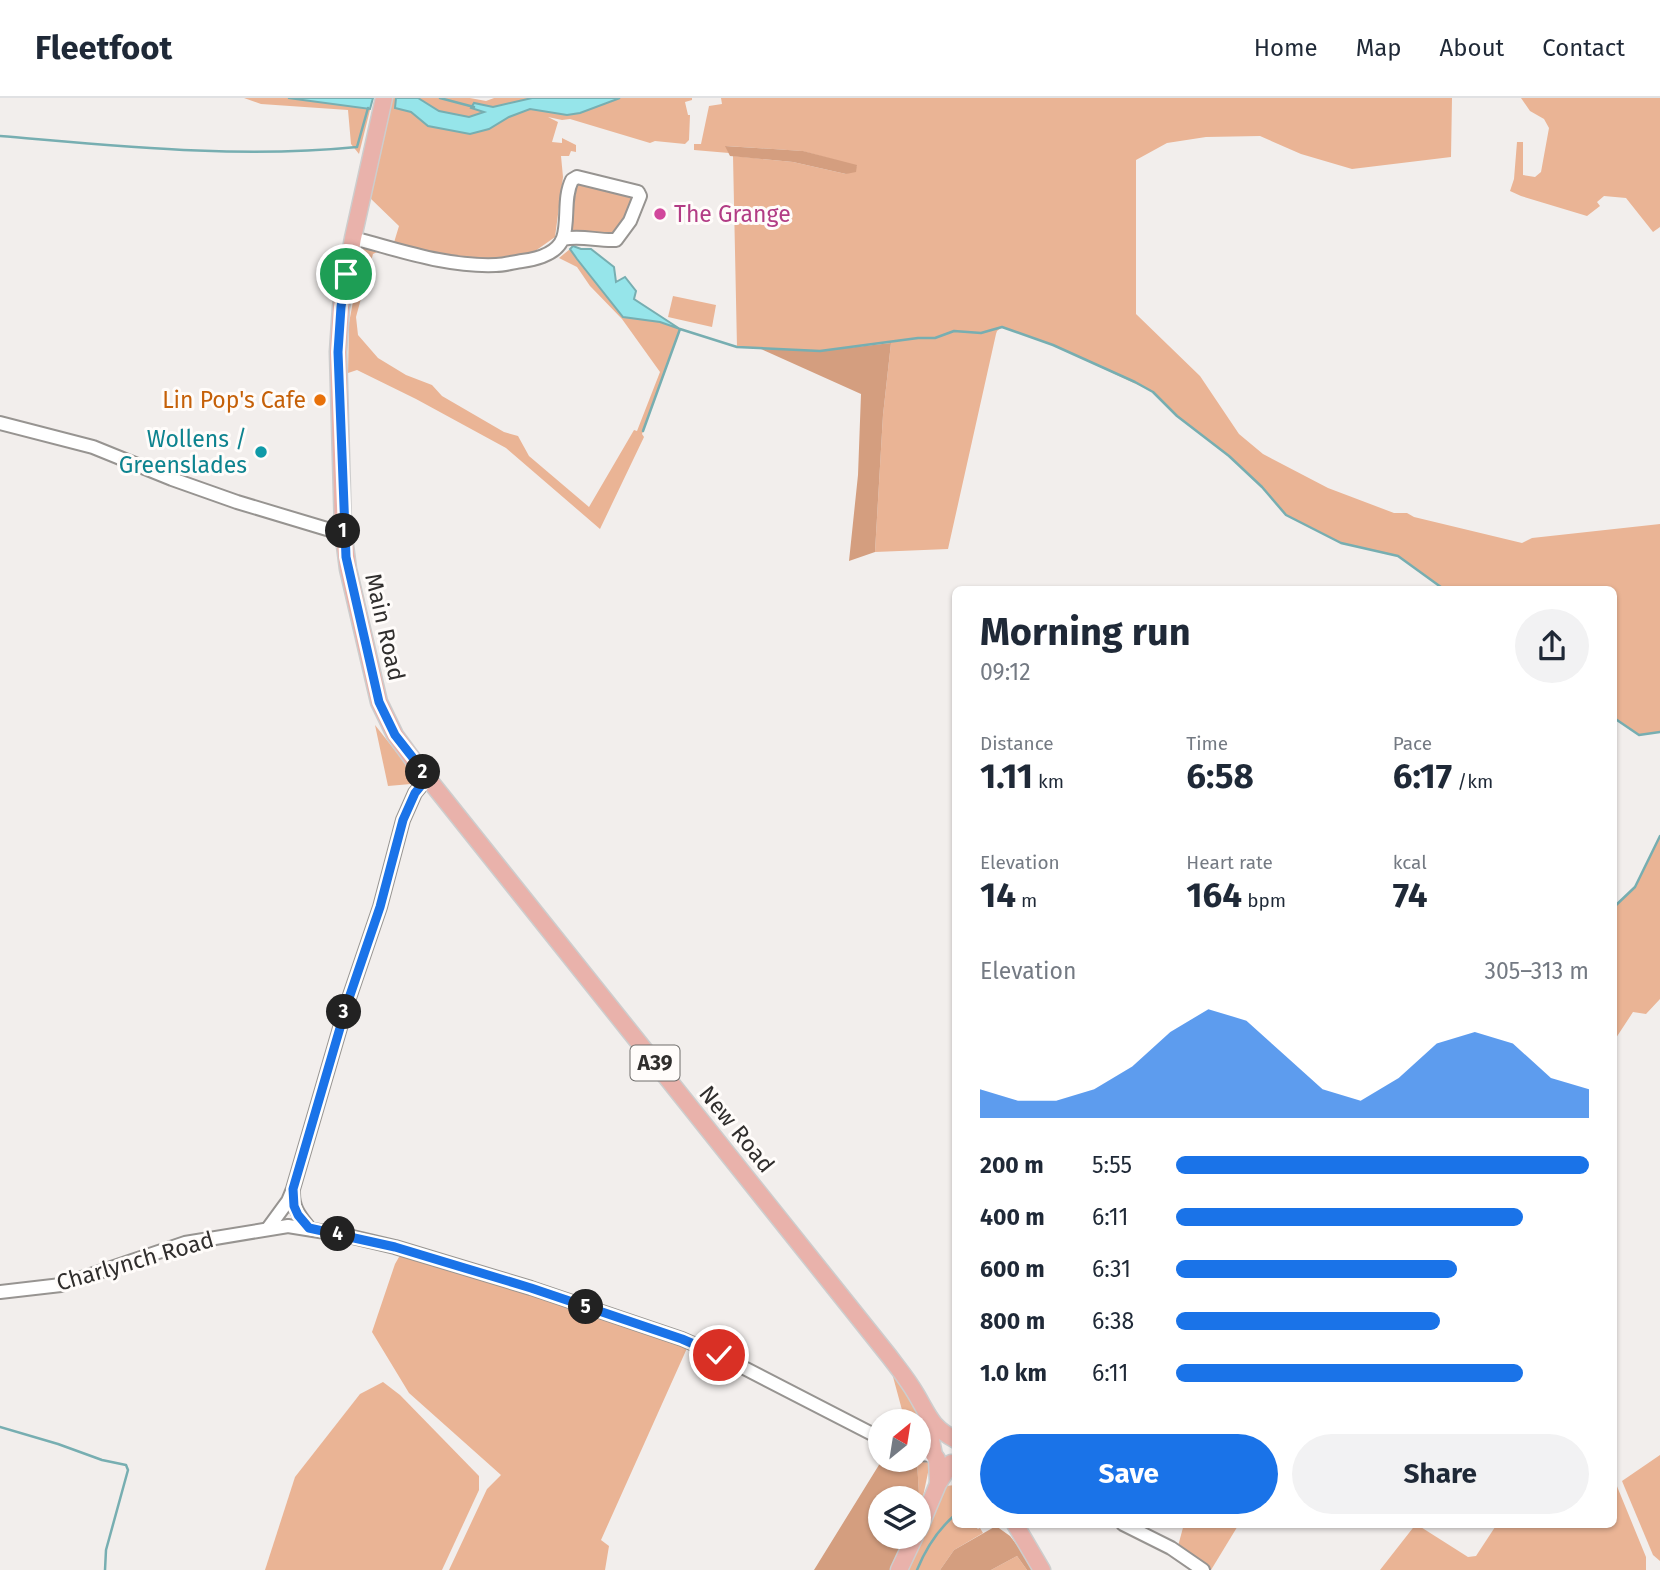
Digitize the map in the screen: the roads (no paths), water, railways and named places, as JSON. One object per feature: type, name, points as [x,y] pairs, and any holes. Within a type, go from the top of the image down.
[{"type":"main road","name":"Main Road","points":[[384,98],[353,238],[341,307],[338,352],[343,530],[348,569],[379,702],[395,735],[428,777]]},
{"type":"main road","name":"New Road","points":[[428,777],[889,1356],[923,1409]]},
{"type":"main road","name":"New Road","points":[[931,1420],[941,1432],[952,1439]]},
{"type":"main road","name":"New Road","points":[[931,1428],[942,1458]]},
{"type":"main road","name":"A39","points":[[931,1501],[938,1484],[942,1458],[940,1438],[952,1439]]},
{"type":"main road","points":[[1017,1528],[1042,1570]]},
{"type":"main road","points":[[899,1570],[909,1549]]},
{"type":"street","points":[[353,238],[414,256],[455,262],[495,265],[537,259],[550,252],[563,239],[577,236],[604,241],[616,240],[631,220],[640,196],[638,192],[576,177],[572,180],[565,210],[563,239]]},
{"type":"street","points":[[0,424],[93,447],[237,502],[327,529],[343,530]]},
{"type":"street","points":[[269,1227],[288,1201],[293,1189],[347,1004],[380,907],[403,820],[415,793],[428,777]]},
{"type":"street","points":[[293,1189],[294,1206],[309,1228]]},
{"type":"street","name":"Charlynch Road","points":[[0,1292],[61,1285],[171,1247],[269,1227],[309,1228],[395,1247],[682,1339],[719,1355],[868,1432]]},
{"type":"street","points":[[1131,1528],[1160,1542],[1203,1570]]},
{"type":"water","points":[[288,98],[373,98],[370,109]]},
{"type":"water","points":[[396,98],[418,98],[439,111],[469,117],[484,112],[471,108],[474,103],[493,107],[532,98],[620,98],[567,115],[530,109],[489,129],[470,134],[428,126],[411,112],[395,108]]},
{"type":"water","points":[[573,246],[591,249],[614,267],[616,282],[625,277],[636,291],[634,299],[680,329],[660,322],[623,317],[577,259],[570,249]]},
{"type":"waterway","points":[[440,98],[474,107]]},
{"type":"waterway","points":[[0,136],[223,151],[268,152],[357,147],[368,108]]},
{"type":"waterway","points":[[643,431],[680,329],[737,347],[820,351],[935,338],[954,331],[981,333],[1002,327],[1053,345],[1153,392],[1177,416],[1229,456],[1262,487],[1286,515],[1341,543],[1398,556],[1439,586]]},
{"type":"waterway","points":[[1617,720],[1639,735],[1660,732]]},
{"type":"waterway","points":[[1617,904],[1635,887],[1660,836]]},
{"type":"waterway","points":[[0,1427],[102,1460],[126,1465],[128,1470],[106,1550],[105,1570]]},
{"type":"waterway","points":[[917,1570],[933,1540],[952,1518]]},
{"type":"place","name":"The Grange","points":[[660,214]]},
{"type":"place","name":"Lin Pop's Cafe","points":[[320,400]]},
{"type":"place","name":"Wollens / Greenslades","points":[[261,452]]}]
